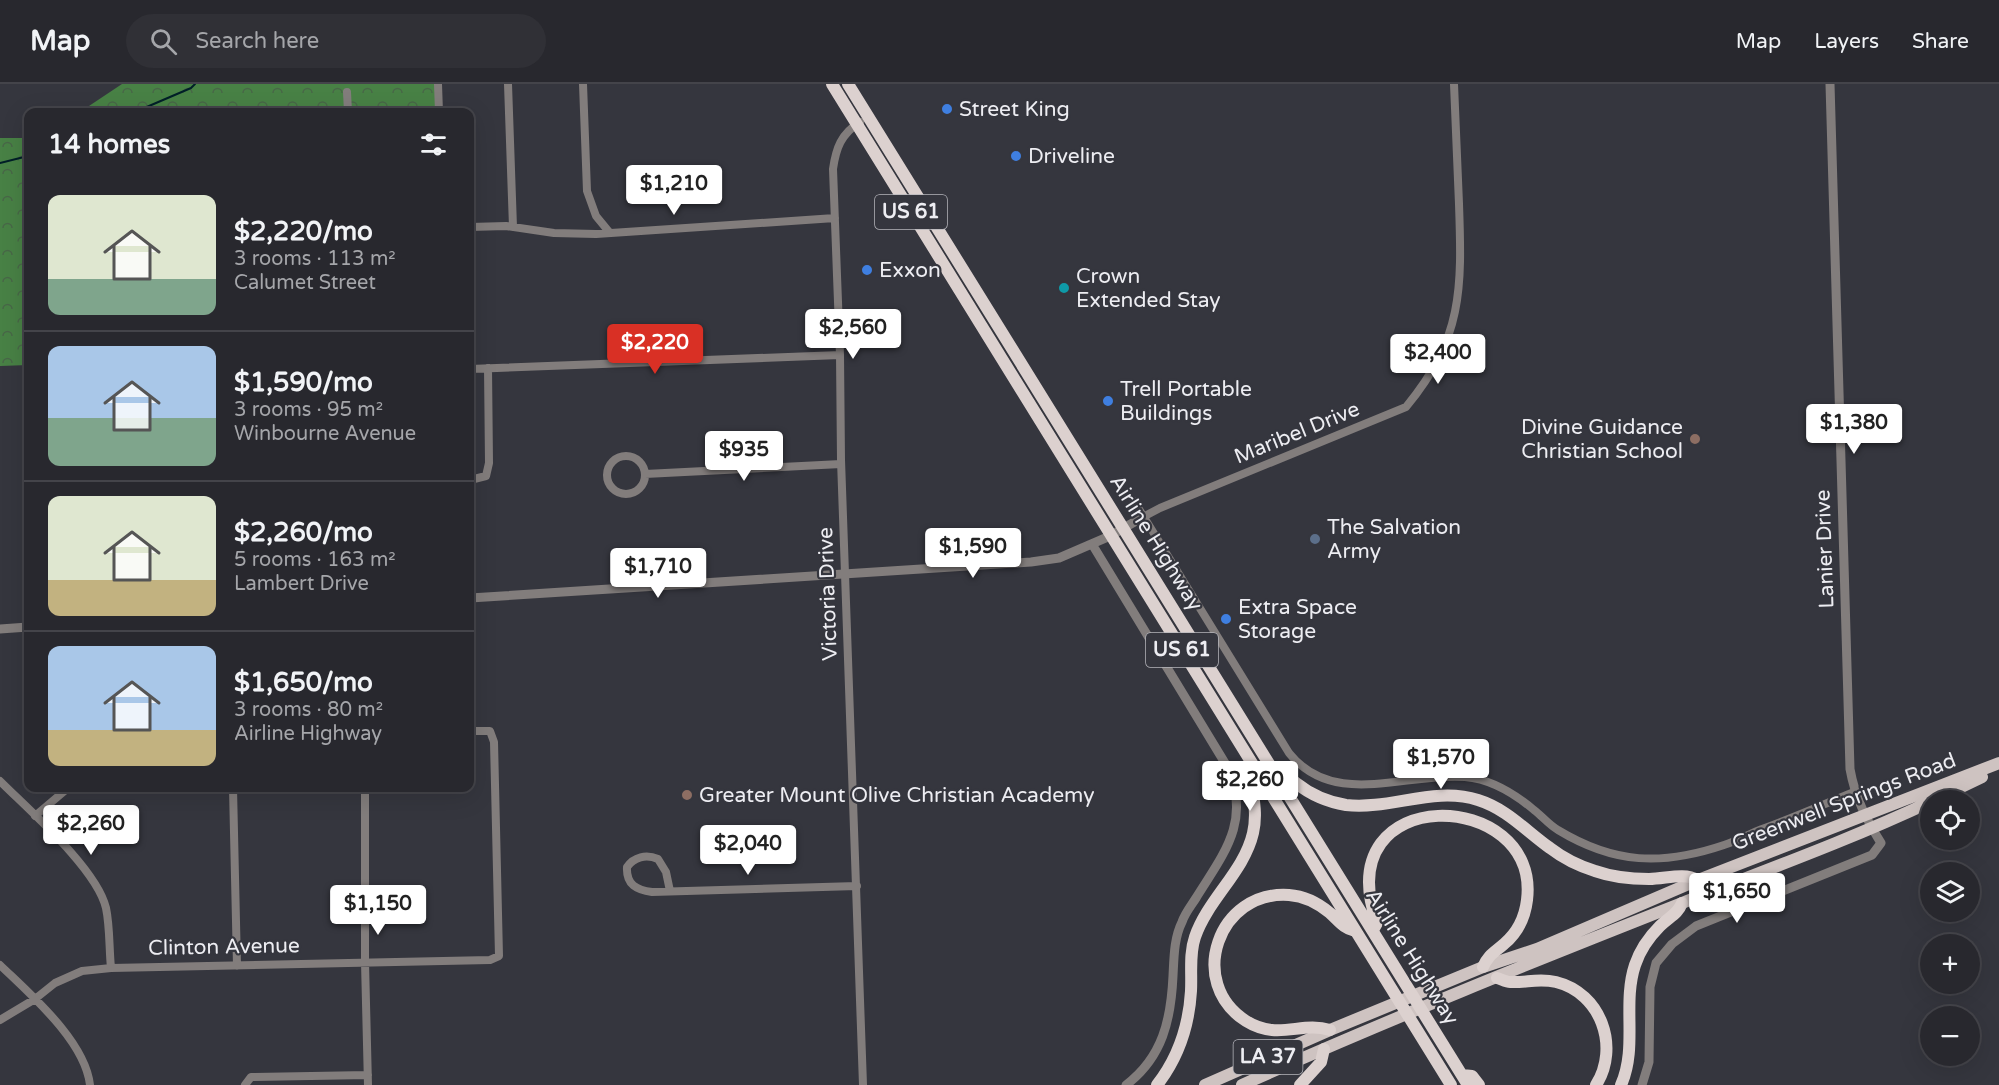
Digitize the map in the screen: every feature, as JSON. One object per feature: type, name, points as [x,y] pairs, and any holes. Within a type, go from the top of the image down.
[{"type":"highway","name":"Airline Highway","points":[[832,84],[1450,1085]]},
{"type":"highway","name":"Airline Highway","points":[[848,84],[1465,1080]]},
{"type":"highway","points":[[989,338],[1001,330]]},
{"type":"highway","points":[[1157,1085],[1173,1059],[1184,1031],[1190,999],[1192,953],[1196,935],[1204,917],[1243,859],[1253,835],[1256,808],[1250,777],[1252,765]]},
{"type":"highway","points":[[1271,766],[1281,768],[1309,792],[1338,803],[1367,805],[1448,795],[1479,800],[1510,816],[1558,854],[1596,871],[1637,879],[1688,875],[1698,880]]},
{"type":"highway","points":[[1373,930],[1377,923],[1370,899],[1368,880],[1372,861],[1385,839],[1398,827],[1421,818],[1445,815],[1471,819],[1488,827],[1511,846],[1521,862],[1527,885],[1526,909],[1518,927],[1504,944],[1488,956],[1483,967]]},
{"type":"highway","points":[[1330,1030],[1318,1026],[1272,1031],[1255,1026],[1240,1016],[1226,1002],[1217,981],[1214,966],[1218,941],[1228,922],[1244,907],[1261,898],[1281,895],[1298,896],[1314,902],[1345,929],[1355,931]]},
{"type":"highway","points":[[1621,1085],[1629,1054],[1630,995],[1635,963],[1647,940],[1662,924],[1679,912],[1682,903]]},
{"type":"highway","points":[[1497,978],[1510,982],[1538,980],[1563,984],[1576,991],[1591,1004],[1604,1028],[1607,1046],[1605,1064],[1596,1085]]},
{"type":"highway","points":[[1300,1085],[1321,1062],[1324,1049]]},
{"type":"highway","points":[[1465,1080],[1472,1076],[1479,1085]]},
{"type":"main road","name":"Greenwell Springs Road","points":[[1205,1085],[1448,981],[1537,949],[1698,880],[1999,763]]},
{"type":"main road","name":"Greenwell Springs Road","points":[[1954,790],[1999,769]]},
{"type":"main road","name":"Greenwell Springs Road","points":[[1242,1085],[1497,978],[1872,829],[1920,806]]},
{"type":"street","points":[[438,84],[439,108]]},
{"type":"street","points":[[508,84],[513,227]]},
{"type":"street","points":[[583,84],[587,191],[596,216],[610,233]]},
{"type":"street","name":"Maribel Drive","points":[[474,598],[1030,562],[1059,558],[1110,536],[1171,504],[1406,407],[1420,390],[1444,349],[1459,296],[1461,266],[1454,84]]},
{"type":"street","name":"Lanier Drive","points":[[1830,84],[1850,769],[1854,792],[1863,815],[1872,829]]},
{"type":"street","points":[[347,92],[348,108]]},
{"type":"street","name":"Victoria Drive","points":[[864,1085],[841,464],[840,355],[833,169],[836,150],[843,136],[868,117]]},
{"type":"street","points":[[474,227],[513,227],[554,233],[610,233],[835,218]]},
{"type":"street","points":[[474,369],[840,355]]},
{"type":"street","points":[[474,479],[486,476],[489,463],[488,368]]},
{"type":"street","points":[[625,456],[639,461],[645,474],[640,487],[634,492],[627,493],[613,488],[607,475],[612,462],[625,456]]},
{"type":"street","points":[[645,474],[841,464]]},
{"type":"street","name":"Airline Highway","points":[[1134,501],[1289,753],[1297,763],[1317,777],[1359,786],[1438,777],[1467,777],[1506,789],[1556,829],[1594,849],[1627,858],[1653,860],[1684,857],[1725,845],[1854,792]]},
{"type":"street","points":[[1092,544],[1228,768],[1236,787],[1238,807],[1226,850],[1182,922],[1174,950],[1171,1012],[1163,1037],[1153,1056],[1135,1078],[1126,1085]]},
{"type":"street","points":[[0,628],[24,627]]},
{"type":"street","name":"Clinton Avenue","points":[[0,1020],[35,999],[55,983],[82,971],[111,968],[490,960],[499,956],[494,742],[490,731],[474,731]]},
{"type":"street","points":[[0,781],[80,862],[98,886],[106,908],[111,968]]},
{"type":"street","points":[[35,816],[63,792]]},
{"type":"street","points":[[233,792],[237,966]]},
{"type":"street","points":[[365,792],[368,1085]]},
{"type":"street","points":[[1642,1085],[1649,1062],[1650,987],[1656,963],[1672,944],[1696,926],[1872,855],[1881,843],[1872,829]]},
{"type":"street","points":[[670,891],[666,872],[658,859],[642,857],[627,867],[631,885],[637,889],[652,892],[857,886]]},
{"type":"street","points":[[0,965],[35,999],[76,1046],[90,1085]]},
{"type":"street","points":[[245,1085],[251,1077],[368,1075]]},
{"type":"green space","points":[[122,84],[436,84],[437,108],[86,108]]},
{"type":"green space","points":[[0,138],[24,138],[24,365],[0,366]]},
{"type":"waterway","points":[[144,108],[191,88],[195,84]]},
{"type":"waterway","points":[[0,163],[24,157]]},
{"type":"place","name":"Street King","points":[[947,109]]},
{"type":"place","name":"Driveline","points":[[1016,156]]},
{"type":"place","name":"Exxon","points":[[867,270]]},
{"type":"place","name":"Crown Extended Stay","points":[[1064,288]]},
{"type":"place","name":"Trell Portable Buildings","points":[[1108,401]]},
{"type":"place","name":"Divine Guidance Christian School","points":[[1695,439]]},
{"type":"place","name":"The Salvation Army","points":[[1315,539]]},
{"type":"place","name":"Extra Space Storage","points":[[1226,619]]},
{"type":"place","name":"Greater Mount Olive Christian Academy","points":[[687,795]]}]
